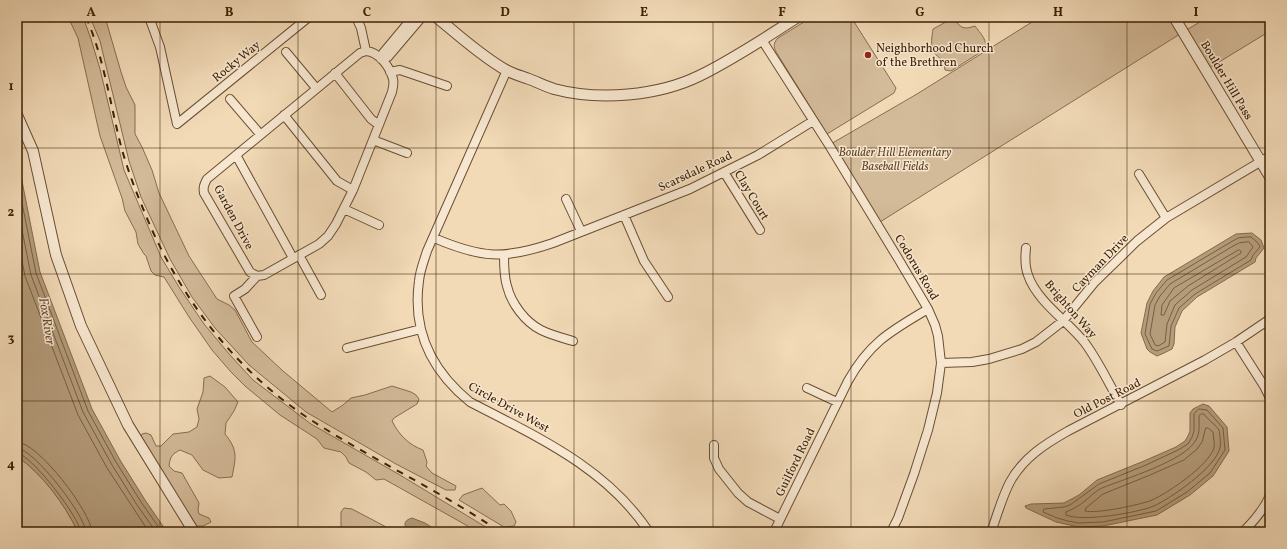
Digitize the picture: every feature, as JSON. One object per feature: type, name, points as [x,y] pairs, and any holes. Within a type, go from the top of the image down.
[{"type":"street","name":"Rocky Way","points":[[149,17],[160,47],[177,124],[309,17]]},
{"type":"street","points":[[257,337],[234,296],[245,289],[257,276],[264,275],[318,244],[328,236],[336,224],[353,190],[392,92],[394,80],[377,54],[366,51],[361,28],[356,17]]},
{"type":"street","points":[[381,59],[383,53],[414,17]]},
{"type":"street","points":[[381,59],[388,56],[422,17]]},
{"type":"street","points":[[436,17],[481,53],[507,70],[553,88],[588,95],[628,94],[671,86],[698,76],[762,40],[798,17]]},
{"type":"street","name":"Boulder Hill Pass","points":[[1174,17],[1270,177]]},
{"type":"street","name":"Codorus Road","points":[[762,40],[928,309],[938,336],[941,363],[928,430],[914,474],[898,518],[891,532]]},
{"type":"street","name":"Garden Drive","points":[[257,276],[250,272],[204,193],[203,186],[207,179],[260,134],[360,53],[366,51]]},
{"type":"street","points":[[286,52],[316,88]]},
{"type":"street","points":[[390,72],[400,70],[447,86]]},
{"type":"street","name":"Circle Drive West","points":[[507,70],[427,251],[419,281],[417,301],[420,329],[430,356],[439,370],[459,393],[470,402],[549,443],[574,458],[628,505],[649,532]]},
{"type":"street","points":[[335,73],[371,119],[379,125]]},
{"type":"street","points":[[230,99],[260,134]]},
{"type":"street","points":[[17,115],[33,151],[56,255],[81,326],[128,425],[194,532]]},
{"type":"street","points":[[284,115],[337,181],[353,190]]},
{"type":"street","name":"Scarsdale Road","points":[[434,238],[471,252],[504,255],[530,251],[690,189],[758,155],[813,121]]},
{"type":"street","points":[[373,140],[407,154]]},
{"type":"street","points":[[236,155],[296,256],[322,295]]},
{"type":"street","name":"Cayman Drive","points":[[941,363],[978,361],[1005,355],[1036,342],[1063,320],[1094,283],[1137,241],[1166,218],[1270,156]]},
{"type":"street","name":"Clay Court","points":[[724,172],[760,230]]},
{"type":"street","points":[[1139,174],[1166,218]]},
{"type":"street","points":[[566,199],[581,231]]},
{"type":"street","points":[[344,209],[379,225]]},
{"type":"street","points":[[624,215],[644,260],[668,297]]},
{"type":"street","name":"Brighton Way","points":[[1026,248],[1025,262],[1028,276],[1038,292],[1077,333],[1091,351],[1121,405]]},
{"type":"street","points":[[504,255],[506,285],[510,296],[529,322],[540,329],[574,341]]},
{"type":"street","name":"Guilford Road","points":[[774,532],[856,366],[872,346],[890,332],[928,309]]},
{"type":"street","name":"Old Post Road","points":[[991,532],[1010,482],[1020,467],[1033,453],[1068,431],[1121,405],[1205,360],[1236,342],[1270,319]]},
{"type":"street","points":[[347,348],[420,329]]},
{"type":"street","points":[[1236,342],[1270,398]]},
{"type":"street","points":[[807,388],[837,402]]},
{"type":"street","points":[[714,445],[714,458],[719,469],[738,493],[748,502],[780,519]]},
{"type":"street","points":[[1243,532],[1253,522],[1270,495]]},
{"type":"green space","points":[[68,17],[83,17],[100,69],[124,170],[161,257],[204,324],[253,380],[311,424],[400,475],[494,532],[475,532],[466,525],[384,479],[376,480],[366,472],[349,463],[341,452],[324,448],[317,439],[280,415],[245,386],[212,350],[164,277],[155,275],[151,271],[146,256],[138,244],[136,232],[125,211],[122,198],[100,136],[78,38]]},
{"type":"green space","points":[[90,17],[105,17],[126,87],[135,105],[135,134],[152,170],[159,193],[189,256],[217,299],[235,310],[252,342],[283,371],[332,412],[351,398],[392,386],[416,395],[419,399],[417,404],[394,418],[392,421],[405,439],[423,450],[427,462],[426,466],[432,473],[456,486],[455,490],[446,490],[396,464],[306,412],[249,365],[215,328],[192,297],[170,259],[141,197],[129,161],[100,41]]},
{"type":"green space","points":[[812,17],[851,17],[896,88],[894,93],[827,134],[774,46],[778,38]]},
{"type":"green space","name":"Boulder Hill Elementary Baseball Fields","points":[[1040,17],[1171,17],[1180,34],[880,222],[829,145],[917,94]]},
{"type":"green space","points":[[1208,17],[1270,17],[1270,31],[1206,70],[1180,34]]},
{"type":"green space","points":[[953,18],[962,27],[968,28],[975,26],[985,40],[985,47],[984,50],[951,71],[945,70],[942,61],[934,52],[932,40],[933,29]]},
{"type":"green space","points":[[210,376],[225,387],[238,402],[226,423],[225,434],[234,449],[235,459],[232,477],[219,478],[203,470],[192,455],[180,450],[172,456],[169,466],[174,471],[182,473],[199,503],[199,514],[209,518],[211,522],[203,526],[196,526],[140,440],[142,434],[146,433],[151,435],[156,446],[161,446],[173,434],[189,432],[197,427],[199,419],[197,409],[203,392],[204,378]]},
{"type":"green space","points":[[17,456],[36,472],[52,490],[78,532],[17,532]]},
{"type":"green space","points":[[482,488],[500,505],[504,504],[511,511],[516,522],[514,526],[504,527],[459,500],[463,495]]},
{"type":"green space","points":[[344,508],[352,509],[390,529],[392,532],[340,532],[341,512]]},
{"type":"water","name":"Fox River","points":[[17,163],[20,171],[40,272],[92,409],[120,460],[167,532],[78,532],[52,490],[36,472],[17,456]]},
{"type":"water","points":[[1252,233],[1261,240],[1264,248],[1256,258],[1255,262],[1197,297],[1182,311],[1175,327],[1174,344],[1172,349],[1157,356],[1150,352],[1147,349],[1141,333],[1147,303],[1153,291],[1164,277],[1236,234]]},
{"type":"water","points":[[1203,404],[1209,406],[1227,427],[1229,451],[1213,476],[1190,495],[1157,515],[1103,526],[1079,527],[1056,522],[1026,508],[1025,506],[1031,504],[1064,503],[1079,495],[1097,480],[1176,447],[1185,441],[1188,436],[1190,431],[1190,413],[1193,409]]},
{"type":"water","points":[[412,518],[425,523],[439,532],[410,531],[407,529],[405,523],[407,520]]},
{"type":"railway","points":[[86,17],[97,47],[124,157],[140,202],[157,241],[173,271],[209,326],[230,351],[253,374],[278,396],[305,416],[353,446],[476,516],[500,532]]},
{"type":"place","name":"Neighborhood Church of the Brethren","points":[[868,55]]}]
